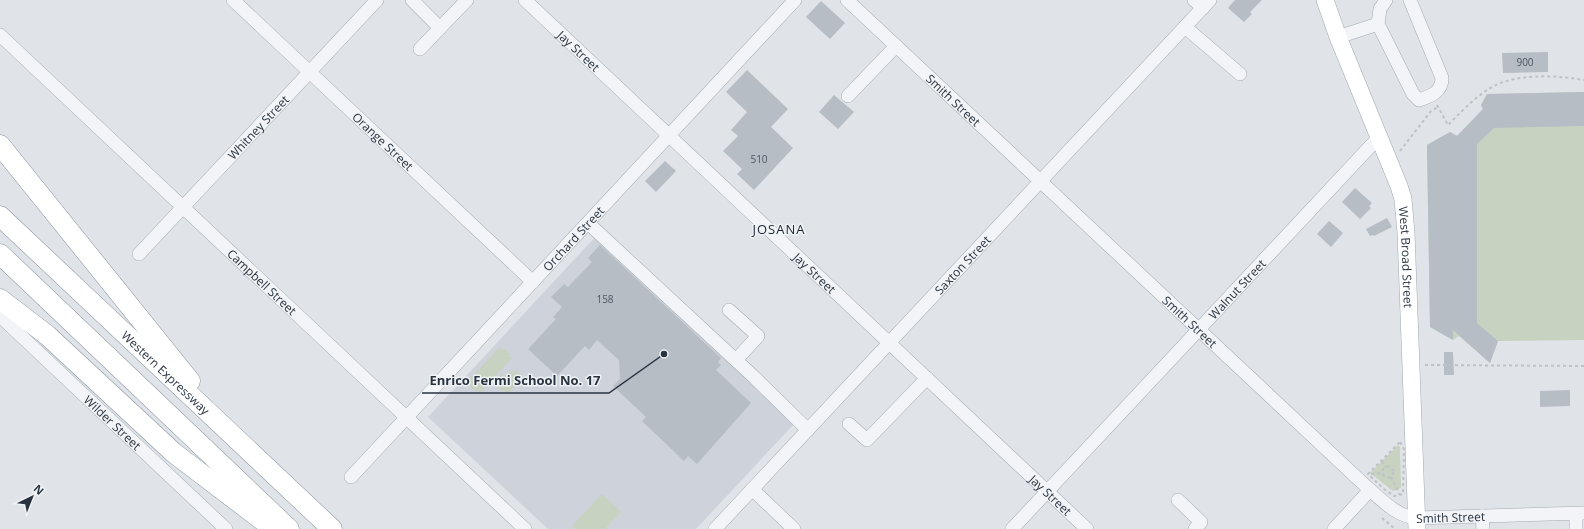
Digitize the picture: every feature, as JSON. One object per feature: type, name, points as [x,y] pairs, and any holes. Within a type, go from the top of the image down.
[{"type":"highway","points":[[0,145],[185,375],[240,438],[283,483]]},
{"type":"highway","name":"Western Expressway","points":[[0,216],[332,529]]},
{"type":"highway","points":[[0,254],[289,529]]},
{"type":"highway","points":[[0,300],[47,334],[174,453],[273,529]]},
{"type":"main road","name":"West Broad Street","points":[[1325,0],[1338,37],[1399,186],[1405,215],[1417,524]]},
{"type":"street","name":"Orange Street","points":[[232,0],[532,282]]},
{"type":"street","name":"Whitney Street","points":[[139,254],[377,0]]},
{"type":"street","points":[[412,0],[440,28]]},
{"type":"street","points":[[420,49],[466,0]]},
{"type":"street","name":"Jay Street","points":[[525,0],[1087,529]]},
{"type":"street","name":"Orchard Street","points":[[351,477],[795,0]]},
{"type":"street","name":"Smith Street","points":[[847,0],[1370,490],[1401,514],[1417,524],[1483,523],[1580,514]]},
{"type":"street","points":[[1386,0],[1380,9],[1378,24],[1413,94],[1419,100],[1438,91],[1442,84],[1442,78],[1410,0]]},
{"type":"street","name":"Saxton Street","points":[[715,529],[1185,27],[1202,3]]},
{"type":"street","points":[[1338,37],[1378,24]]},
{"type":"street","points":[[1185,27],[1240,74]]},
{"type":"street","name":"Campbell Street","points":[[0,35],[525,529]]},
{"type":"street","points":[[848,96],[896,46]]},
{"type":"street","name":"Walnut Street","points":[[1012,529],[1379,137]]},
{"type":"street","points":[[588,223],[736,360],[808,430]]},
{"type":"street","points":[[729,310],[758,336],[736,360]]},
{"type":"street","name":"Wilder Street","points":[[0,316],[226,529]]},
{"type":"street","points":[[849,424],[867,440],[927,378]]},
{"type":"street","points":[[752,489],[794,529]]},
{"type":"street","points":[[1334,529],[1370,490]]},
{"type":"street","points":[[1178,500],[1201,522],[1195,529]]},
{"type":"street","points":[[1576,529],[1580,514]]},
{"type":"path","points":[[1436,103],[1448,125],[1466,107],[1487,91],[1506,81],[1537,77],[1567,77],[1584,80]]},
{"type":"path","points":[[1390,163],[1431,111],[1438,107]]},
{"type":"path","points":[[1411,365],[1454,364],[1584,366]]},
{"type":"path","points":[[1400,442],[1404,450],[1403,494],[1394,496],[1368,474],[1400,442]]},
{"type":"path","points":[[1382,461],[1386,467],[1391,468],[1394,472],[1403,472]]},
{"type":"path","points":[[1383,473],[1386,467]]},
{"type":"path","points":[[1391,477],[1394,472]]},
{"type":"path","points":[[1368,474],[1383,473]]},
{"type":"path","points":[[1383,473],[1385,477],[1391,477]]},
{"type":"path","points":[[1391,477],[1400,495]]},
{"type":"shaded area","points":[[597,235],[795,423],[696,529],[548,529],[428,417]]},
{"type":"green space","points":[[1584,92],[1584,340],[1498,341],[1490,363],[1459,336],[1453,340],[1430,327],[1427,145],[1450,132],[1457,136],[1483,109],[1481,105],[1487,94]]},
{"type":"green space","points":[[500,347],[503,350],[504,348],[512,358],[480,393],[477,390],[475,391],[470,386],[471,384],[468,381]]},
{"type":"green space","points":[[516,370],[525,378],[517,387],[515,386],[508,394],[497,387],[499,385],[494,381],[502,373],[505,376],[510,371],[513,373]]},
{"type":"green space","points":[[1398,445],[1400,447],[1401,488],[1393,491],[1370,473]]},
{"type":"green space","points":[[602,494],[621,512],[605,529],[575,529],[572,526]]},
{"type":"building","points":[[1235,0],[1262,0],[1250,12],[1252,14],[1244,22],[1228,8]]},
{"type":"building","points":[[821,1],[845,23],[830,39],[806,17]]},
{"type":"building","points":[[1548,52],[1548,72],[1503,73],[1502,53]]},
{"type":"building","points":[[747,70],[788,109],[771,127],[793,148],[754,190],[737,174],[742,169],[723,151],[738,136],[731,130],[747,112],[726,92]]},
{"type":"building","points":[[1584,92],[1584,126],[1494,128],[1477,144],[1477,323],[1498,341],[1490,363],[1453,330],[1453,340],[1430,327],[1427,145],[1450,132],[1457,136],[1483,109],[1481,105],[1487,94]]},
{"type":"building","points":[[834,95],[854,112],[838,129],[819,112]]},
{"type":"building","points":[[665,161],[676,171],[656,192],[645,181]]},
{"type":"building","points":[[1355,188],[1372,203],[1369,206],[1371,208],[1360,219],[1342,202]]},
{"type":"building","points":[[1387,218],[1392,227],[1374,236],[1370,236],[1366,229]]},
{"type":"building","points":[[1329,221],[1343,233],[1331,247],[1317,234]]},
{"type":"building","points":[[600,245],[721,358],[718,362],[721,365],[716,370],[751,403],[697,464],[688,456],[684,461],[642,421],[646,417],[613,386],[620,379],[619,360],[597,340],[589,350],[585,346],[557,376],[528,349],[556,319],[553,317],[562,307],[551,297],[564,284],[568,287],[592,262],[588,258]]},
{"type":"building","points":[[1444,352],[1453,352],[1454,375],[1444,375]]},
{"type":"building","points":[[1570,390],[1570,406],[1540,407],[1540,391]]},
{"type":"place","name":"Enrico Fermi School No. 17","points":[[664,354]]},
{"type":"district","name":"JOSANA","points":[[779,229]]}]
